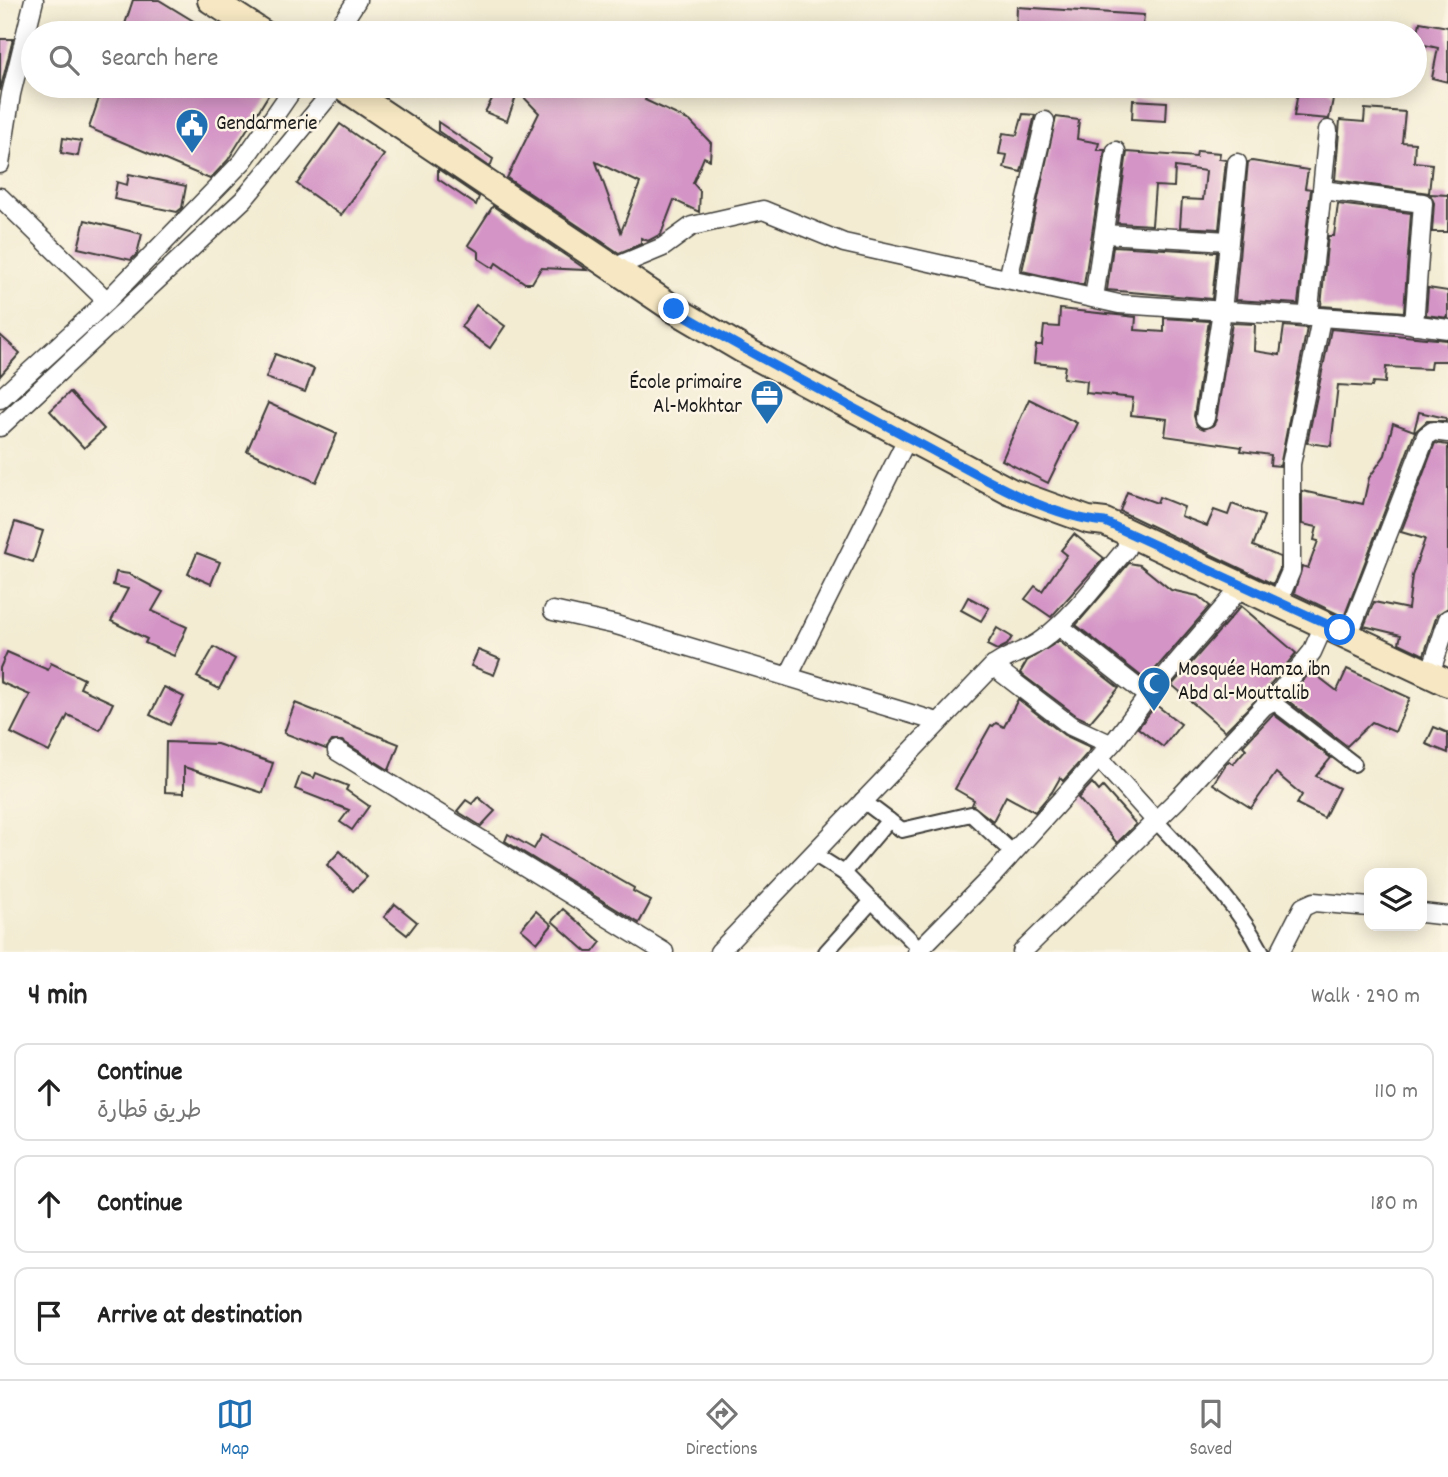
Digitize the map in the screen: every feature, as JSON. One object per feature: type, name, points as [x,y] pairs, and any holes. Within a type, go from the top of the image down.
[{"type":"main road","points":[[211,0],[243,21]]},
{"type":"main road","points":[[358,98],[674,309],[742,349],[1011,492],[1088,520],[1099,534],[1128,541],[1322,630],[1349,634],[1439,678]]},
{"type":"main road","points":[[1238,591],[1278,601],[1322,630],[1448,703]]},
{"type":"street","points":[[28,21],[34,0]]},
{"type":"street","points":[[347,21],[357,0]]},
{"type":"street","points":[[0,164],[6,94],[21,44]]},
{"type":"street","points":[[0,399],[107,301],[243,161],[287,98]]},
{"type":"street","points":[[0,427],[244,199],[330,98]]},
{"type":"street","points":[[1008,279],[1045,121]]},
{"type":"street","points":[[1278,601],[1291,570],[1291,464],[1315,318],[1328,130]]},
{"type":"street","points":[[1094,298],[1116,151]]},
{"type":"street","points":[[1205,418],[1222,311],[1237,163]]},
{"type":"street","points":[[1322,190],[1423,203],[1414,325]]},
{"type":"street","points":[[0,197],[107,301]]},
{"type":"street","points":[[614,267],[663,247],[692,226],[763,210],[844,243],[1119,304],[1448,329]]},
{"type":"street","points":[[1104,234],[1229,241]]},
{"type":"street","points":[[1349,634],[1426,436],[1433,431],[1448,433]]},
{"type":"street","points":[[789,675],[908,437]]},
{"type":"street","points":[[719,952],[993,666],[1006,655],[1032,646],[1059,626],[1128,541]]},
{"type":"street","points":[[812,853],[844,873],[919,950],[1013,852],[1104,751],[1238,591]]},
{"type":"street","points":[[553,611],[615,625],[789,675],[938,722]]},
{"type":"street","points":[[1439,678],[1448,619]]},
{"type":"street","points":[[1059,626],[1148,696]]},
{"type":"street","points":[[1022,952],[1156,821],[1228,748],[1264,706],[1272,701],[1312,652],[1322,630]]},
{"type":"street","points":[[993,666],[1104,751],[1156,821],[1216,887],[1251,931],[1262,952]]},
{"type":"street","points":[[1272,701],[1354,765]]},
{"type":"street","points":[[337,751],[664,952]]},
{"type":"street","points":[[862,800],[902,830],[971,814],[1013,852]]},
{"type":"street","points":[[844,873],[889,820]]},
{"type":"street","points":[[826,952],[873,901]]},
{"type":"street","points":[[1280,952],[1303,907],[1314,902],[1364,907]]},
{"type":"street","points":[[1427,914],[1448,916]]},
{"type":"building","points":[[133,0],[159,0],[193,21],[126,21]]},
{"type":"building","points":[[1017,7],[1144,15],[1143,21],[1016,21]]},
{"type":"building","points":[[1427,23],[1448,27],[1448,82],[1432,78],[1438,48],[1427,46]]},
{"type":"building","points":[[0,39],[13,39],[0,91]]},
{"type":"building","name":"Gendarmerie","points":[[99,98],[267,98],[228,160],[210,179],[89,128]]},
{"type":"building","points":[[493,98],[515,98],[507,121],[485,112]]},
{"type":"building","points":[[525,98],[646,98],[645,100],[690,121],[711,143],[710,160],[704,157],[693,183],[700,191],[699,212],[674,200],[661,234],[648,241],[641,238],[641,244],[619,253],[507,178],[539,113]],"holes":[[[596,162],[640,183],[621,232]]]},
{"type":"building","points":[[1297,98],[1333,98],[1329,119],[1294,116]]},
{"type":"building","points":[[1133,100],[1167,102],[1166,121],[1132,119]]},
{"type":"building","points":[[1365,109],[1405,112],[1402,142],[1415,143],[1414,162],[1432,164],[1429,193],[1335,180],[1340,120],[1364,122]]},
{"type":"building","points":[[1023,114],[1035,115],[1021,172],[1004,168],[1007,155],[999,154],[1003,133],[1017,135]]},
{"type":"building","points":[[1056,117],[1079,120],[1077,139],[1099,143],[1097,150],[1105,150],[1084,285],[1022,271]]},
{"type":"building","points":[[438,122],[493,159],[490,167],[438,131]]},
{"type":"building","points":[[340,124],[384,155],[341,215],[297,184]]},
{"type":"building","points":[[63,138],[81,141],[78,156],[61,153]]},
{"type":"building","points":[[1197,151],[1220,153],[1219,159],[1226,160],[1219,229],[1180,227],[1182,199],[1203,200],[1206,171],[1175,167],[1174,187],[1155,186],[1152,225],[1117,223],[1127,152],[1196,157]]},
{"type":"building","points":[[1248,162],[1308,170],[1305,188],[1311,189],[1298,304],[1235,300]]},
{"type":"building","points":[[438,169],[479,197],[476,205],[438,179]]},
{"type":"building","points":[[129,174],[186,186],[182,208],[177,212],[114,199],[117,182],[127,185]]},
{"type":"building","points":[[1430,194],[1448,195],[1448,232],[1432,232],[1434,203]]},
{"type":"building","points":[[1338,204],[1411,213],[1404,312],[1321,306],[1328,236],[1334,236]]},
{"type":"building","points":[[493,206],[587,270],[541,268],[532,283],[525,283],[496,263],[493,268],[479,259],[479,252],[468,245]]},
{"type":"building","points":[[85,220],[142,234],[137,254],[131,260],[78,248]]},
{"type":"building","points":[[1113,246],[1217,252],[1212,299],[1107,290]]},
{"type":"building","points":[[1428,288],[1448,291],[1448,318],[1426,315]]},
{"type":"building","points":[[476,305],[505,326],[490,348],[461,327]]},
{"type":"building","points":[[1060,309],[1136,317],[1135,330],[1164,332],[1164,318],[1209,321],[1194,416],[1197,426],[1204,429],[1213,426],[1216,420],[1232,323],[1255,324],[1254,351],[1280,355],[1284,326],[1307,328],[1280,466],[1270,465],[1271,455],[1241,451],[1242,447],[1165,436],[1167,419],[1131,415],[1133,398],[1086,393],[1087,381],[1063,378],[1065,366],[1034,363],[1036,345],[1042,345],[1044,326],[1059,327]]},
{"type":"building","points":[[1331,329],[1447,340],[1448,361],[1431,361],[1430,369],[1386,367],[1385,383],[1373,382],[1372,387],[1338,385],[1331,446],[1307,443]]},
{"type":"building","points":[[0,335],[20,353],[0,376]]},
{"type":"building","points":[[275,354],[314,369],[305,392],[266,378]]},
{"type":"building","points":[[70,392],[104,429],[84,448],[50,411]]},
{"type":"building","points":[[1029,399],[1077,423],[1048,483],[1002,460]]},
{"type":"building","points":[[268,403],[337,434],[316,482],[247,451]]},
{"type":"building","points":[[1419,412],[1446,418],[1446,421],[1427,421],[1415,432],[1344,617],[1294,593],[1302,566],[1308,568],[1318,541],[1314,540],[1317,527],[1302,524],[1302,491],[1363,504],[1369,478],[1385,455],[1393,423],[1414,431]]},
{"type":"building","points":[[1435,443],[1448,445],[1448,608],[1437,615],[1424,655],[1399,643],[1401,635],[1364,626],[1374,602],[1408,609],[1412,576],[1425,539],[1401,532]]},
{"type":"building","points":[[1127,492],[1157,503],[1159,497],[1184,507],[1181,516],[1207,526],[1214,510],[1228,515],[1232,504],[1264,516],[1253,546],[1280,557],[1280,569],[1273,584],[1120,511]]},
{"type":"building","points":[[15,522],[43,531],[33,562],[5,553]]},
{"type":"building","points":[[1074,534],[1104,558],[1051,617],[1025,599],[1035,586],[1042,591],[1067,555],[1061,550]]},
{"type":"building","points":[[197,553],[220,562],[211,584],[188,574]]},
{"type":"building","points":[[1129,563],[1140,565],[1171,590],[1198,596],[1210,606],[1146,680],[1076,625]]},
{"type":"building","points":[[116,572],[129,574],[163,592],[152,611],[187,627],[174,656],[145,643],[147,639],[111,621],[128,589],[113,585]]},
{"type":"building","points":[[968,597],[989,608],[981,621],[961,610]]},
{"type":"building","points":[[1241,606],[1296,653],[1264,692],[1225,731],[1172,685]]},
{"type":"building","points":[[997,628],[1012,637],[1007,645],[997,650],[987,645]]},
{"type":"building","points":[[1059,641],[1119,688],[1090,722],[1077,716],[1020,673],[1027,661]]},
{"type":"building","points":[[214,647],[235,659],[219,689],[197,677]]},
{"type":"building","points":[[478,650],[500,659],[494,675],[471,666]]},
{"type":"building","points":[[7,652],[48,670],[51,663],[84,679],[80,688],[113,703],[100,730],[68,715],[49,752],[11,733],[30,695],[0,682],[0,668]]},
{"type":"building","points":[[1347,669],[1410,698],[1395,732],[1372,722],[1347,746],[1287,700],[1311,671],[1337,691]]},
{"type":"building","points":[[164,687],[184,697],[170,725],[150,715]]},
{"type":"building","points":[[1018,699],[1064,735],[1092,748],[1063,781],[1060,778],[1035,812],[1006,796],[993,821],[972,805],[974,800],[955,789],[991,725],[996,723],[1004,727]]},
{"type":"building","points":[[295,703],[399,744],[389,770],[342,741],[332,741],[326,749],[284,733]]},
{"type":"building","name":"Mosquée Hamza ibn Abd al-Mouttalib","points":[[1156,705],[1181,724],[1163,747],[1138,728]]},
{"type":"building","points":[[1273,714],[1331,758],[1316,776],[1339,788],[1324,818],[1297,804],[1302,795],[1276,773],[1251,808],[1213,784],[1226,764],[1229,761],[1233,764],[1246,749],[1243,746]]},
{"type":"building","points":[[1434,727],[1448,733],[1448,753],[1426,744]]},
{"type":"building","points":[[166,742],[217,744],[273,763],[263,793],[184,767],[184,793],[165,792]]},
{"type":"building","points":[[301,773],[314,778],[316,773],[348,786],[346,790],[369,806],[352,830],[340,822],[349,810],[295,789]]},
{"type":"building","points":[[1092,783],[1099,791],[1103,787],[1136,824],[1117,843],[1078,798]]},
{"type":"building","points":[[478,797],[495,811],[481,826],[457,811],[466,800],[472,804]]},
{"type":"building","points":[[508,834],[534,849],[542,835],[634,888],[633,891],[651,901],[639,923],[505,841]]},
{"type":"building","points":[[340,851],[367,877],[353,891],[327,865]]},
{"type":"building","points":[[395,904],[417,922],[407,935],[384,917]]},
{"type":"building","points":[[563,909],[601,942],[593,952],[587,952],[552,921]]},
{"type":"building","points":[[536,911],[552,925],[537,943],[521,929]]},
{"type":"place","name":"Gendarmerie","points":[[192,155]]},
{"type":"place","name":"École primaire Al-Mokhtar","points":[[767,426]]},
{"type":"place","name":"Mosquée Hamza ibn Abd al-Mouttalib","points":[[1154,713]]},
{"type":"route","points":[[674,309],[742,349],[1011,492],[1088,520],[1105,522],[1340,630]]}]
